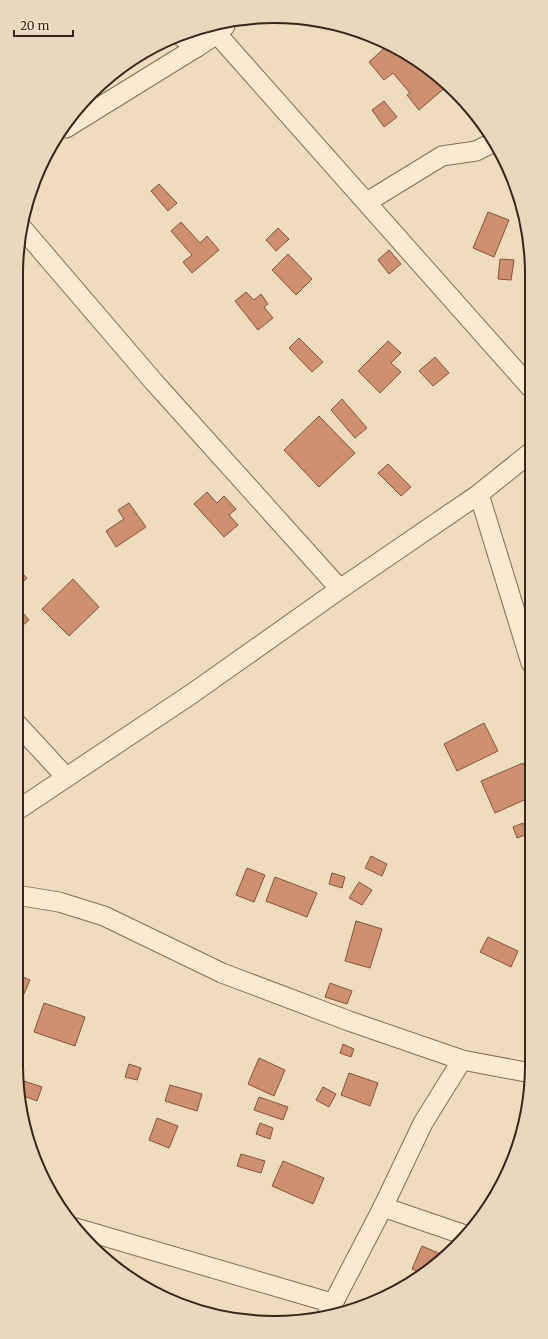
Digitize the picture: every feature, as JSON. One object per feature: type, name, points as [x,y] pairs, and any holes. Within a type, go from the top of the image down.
[{"type":"street","points":[[74,123],[190,42],[221,30],[367,202],[525,381]]},
{"type":"street","points":[[367,202],[442,156],[476,151],[489,145]]},
{"type":"street","points":[[26,233],[154,382],[340,589]]},
{"type":"street","points":[[23,806],[190,695],[340,589],[479,494],[525,457]]},
{"type":"street","points":[[479,494],[525,644]]},
{"type":"street","points":[[23,731],[66,777]]},
{"type":"street","points":[[23,896],[59,902],[104,916],[222,973],[349,1021],[462,1060],[525,1072]]},
{"type":"street","points":[[329,1309],[423,1123],[462,1060]]},
{"type":"street","points":[[382,1206],[460,1233]]},
{"type":"street","points":[[86,1231],[328,1310]]},
{"type":"building","points":[[384,49],[413,65],[443,89],[419,110],[407,95],[410,93],[393,73],[384,80],[369,62]]},
{"type":"building","points":[[384,101],[397,117],[384,127],[372,110]]},
{"type":"building","points":[[159,184],[177,203],[168,211],[151,191]]},
{"type":"building","points":[[488,212],[509,220],[494,257],[473,248]]},
{"type":"building","points":[[181,222],[200,243],[207,236],[219,250],[192,273],[183,262],[192,255],[171,231]]},
{"type":"building","points":[[278,228],[289,239],[276,251],[266,240]]},
{"type":"building","points":[[389,250],[401,264],[389,274],[378,260]]},
{"type":"building","points":[[288,254],[312,279],[296,295],[272,270]]},
{"type":"building","points":[[500,259],[514,260],[511,280],[498,279]]},
{"type":"building","points":[[246,292],[254,300],[261,294],[268,304],[264,307],[273,318],[258,330],[235,301]]},
{"type":"building","points":[[299,338],[323,362],[312,372],[289,348]]},
{"type":"building","points":[[388,341],[401,353],[391,363],[401,372],[380,393],[358,371]]},
{"type":"building","points":[[435,357],[449,373],[433,386],[419,371]]},
{"type":"building","points":[[342,399],[367,428],[355,438],[331,410]]},
{"type":"building","points":[[319,416],[355,453],[319,487],[284,450]]},
{"type":"building","points":[[388,464],[411,487],[401,496],[378,473]]},
{"type":"building","points":[[207,492],[217,503],[224,496],[236,509],[229,515],[238,525],[224,537],[194,504]]},
{"type":"building","points":[[129,503],[146,527],[116,547],[106,531],[124,519],[118,510]]},
{"type":"building","points":[[23,574],[27,578],[23,582]]},
{"type":"building","points":[[73,579],[99,607],[69,636],[42,609]]},
{"type":"building","points":[[23,613],[29,620],[23,625]]},
{"type":"building","points":[[484,723],[498,751],[457,771],[444,744]]},
{"type":"building","points":[[523,763],[525,768],[525,800],[495,813],[481,781]]},
{"type":"building","points":[[523,823],[525,827],[525,835],[517,838],[513,827]]},
{"type":"building","points":[[371,856],[387,864],[382,876],[365,868]]},
{"type":"building","points":[[247,868],[265,875],[254,902],[236,895]]},
{"type":"building","points":[[332,873],[345,877],[342,888],[329,884]]},
{"type":"building","points":[[275,877],[317,893],[307,917],[266,901]]},
{"type":"building","points":[[359,882],[372,890],[362,905],[349,898]]},
{"type":"building","points":[[356,921],[382,929],[370,968],[345,961]]},
{"type":"building","points":[[488,937],[518,951],[511,967],[480,952]]},
{"type":"building","points":[[23,977],[30,980],[23,996]]},
{"type":"building","points":[[330,983],[352,991],[347,1004],[325,997]]},
{"type":"building","points":[[44,1003],[85,1017],[75,1046],[34,1032]]},
{"type":"building","points":[[343,1044],[354,1049],[351,1057],[340,1053]]},
{"type":"building","points":[[259,1058],[285,1070],[274,1096],[248,1084]]},
{"type":"building","points":[[129,1064],[141,1068],[137,1080],[125,1077]]},
{"type":"building","points":[[349,1073],[378,1083],[370,1106],[341,1095]]},
{"type":"building","points":[[24,1081],[42,1087],[37,1101],[25,1096]]},
{"type":"building","points":[[170,1085],[202,1094],[197,1111],[165,1101]]},
{"type":"building","points":[[323,1087],[336,1094],[329,1107],[316,1100]]},
{"type":"building","points":[[259,1097],[288,1107],[283,1120],[254,1110]]},
{"type":"building","points":[[157,1118],[178,1126],[169,1148],[149,1140]]},
{"type":"building","points":[[260,1123],[273,1128],[270,1139],[256,1134]]},
{"type":"building","points":[[241,1154],[265,1161],[261,1173],[237,1166]]},
{"type":"building","points":[[283,1161],[324,1178],[313,1204],[272,1186]]},
{"type":"building","points":[[422,1246],[440,1254],[417,1271],[412,1269]]}]
